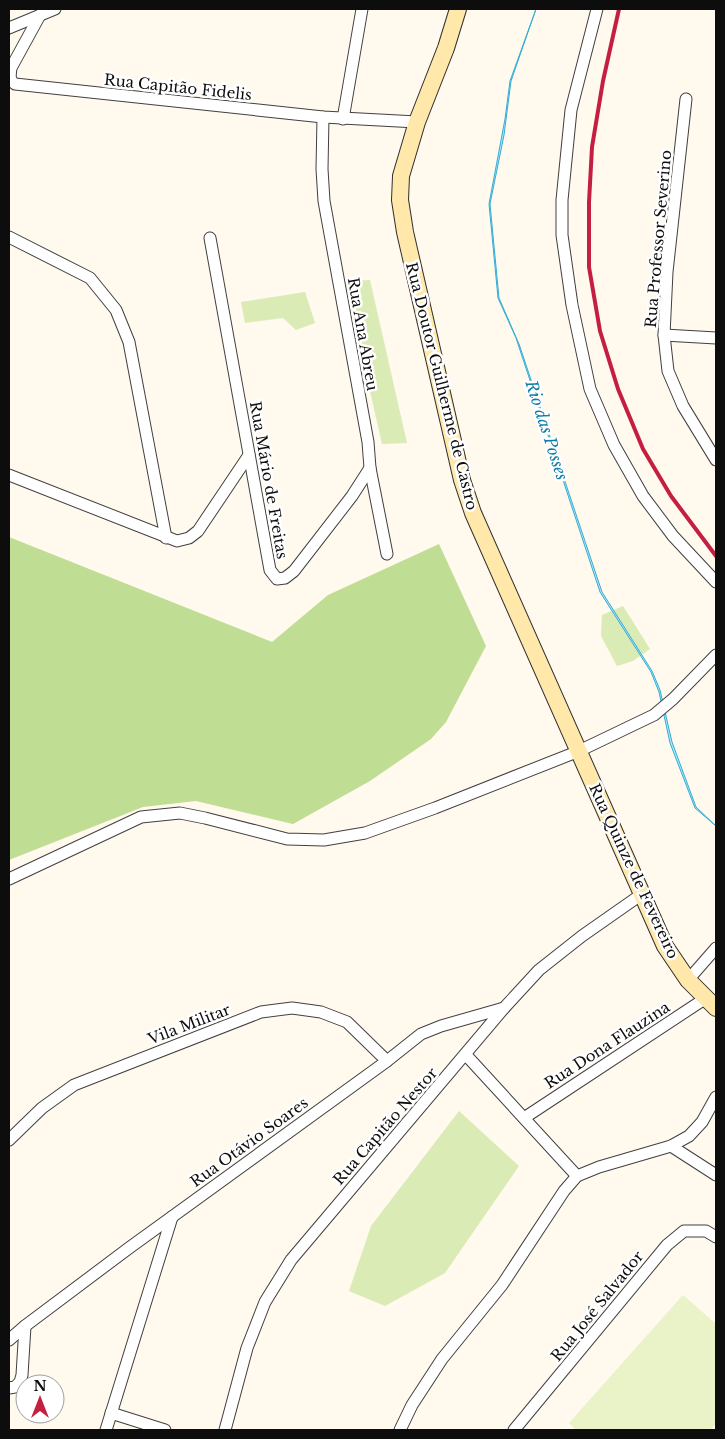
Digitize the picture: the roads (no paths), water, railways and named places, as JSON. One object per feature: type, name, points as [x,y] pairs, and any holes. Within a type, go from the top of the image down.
[{"type":"main road","name":"Rua Doutor Guilherme de Castro","points":[[458,9],[446,48],[417,122],[401,176],[400,200],[405,232],[462,480],[472,514],[578,751]]},
{"type":"main road","name":"Rua Quinze de Fevereiro","points":[[578,751],[666,946],[688,980],[711,1003]]},
{"type":"street","points":[[9,28],[55,9]]},
{"type":"street","points":[[343,119],[362,9]]},
{"type":"street","points":[[597,9],[571,110],[562,200],[562,235],[572,305],[590,389],[614,445],[643,496],[673,536],[716,582]]},
{"type":"street","name":"Rua Capitão Fidelis","points":[[40,15],[11,68],[10,77],[11,81],[15,84],[343,119],[417,122]]},
{"type":"street","name":"Rua Professor Severino","points":[[686,99],[667,272],[664,335],[668,371],[683,406],[716,460]]},
{"type":"street","name":"Rua Ana Abreu","points":[[323,117],[322,169],[324,201],[368,442],[370,468],[388,554]]},
{"type":"street","points":[[9,238],[90,278],[116,310],[130,342],[166,538]]},
{"type":"street","name":"Rua Mário de Freitas","points":[[210,238],[270,570],[277,579],[285,578],[294,571],[352,496],[370,468]]},
{"type":"street","points":[[664,335],[716,338]]},
{"type":"street","points":[[9,474],[177,541],[189,538],[198,531],[249,455]]},
{"type":"street","points":[[9,880],[141,817],[180,814],[204,818],[287,839],[324,840],[365,833],[578,751],[654,715],[673,699],[716,655]]},
{"type":"street","name":"Rua Capitão Nestor","points":[[225,1430],[247,1348],[265,1302],[291,1260],[504,1008],[539,970],[582,936],[642,894]]},
{"type":"street","points":[[688,980],[716,948]]},
{"type":"street","name":"Rua Dona Flauzina","points":[[524,1118],[711,1003]]},
{"type":"street","name":"Vila Militar","points":[[9,1140],[42,1108],[74,1085],[261,1012],[292,1008],[321,1012],[347,1022],[387,1061]]},
{"type":"street","name":"Rua Otávio Soares","points":[[9,1340],[25,1326],[387,1061],[421,1034],[441,1026],[504,1008]]},
{"type":"street","points":[[466,1055],[577,1176]]},
{"type":"street","points":[[400,1430],[412,1405],[442,1359],[502,1285],[564,1191],[577,1176],[598,1167],[671,1146],[689,1136],[702,1122],[716,1097]]},
{"type":"street","points":[[671,1146],[716,1175]]},
{"type":"street","points":[[106,1430],[172,1217]]},
{"type":"street","name":"Rua José Salvador","points":[[514,1430],[667,1244],[684,1231],[706,1231],[716,1237]]},
{"type":"street","points":[[9,1388],[15,1387],[20,1382],[22,1375],[25,1326]]},
{"type":"street","points":[[111,1412],[165,1430]]},
{"type":"water","name":"Rio das Posses","points":[[536,9],[511,81],[504,135],[490,204],[499,298],[519,344],[602,592],[652,671],[660,690],[672,742],[696,807],[716,826],[695,808],[670,743],[659,692],[651,672],[600,592],[516,338],[498,298],[489,204],[510,81]]},
{"type":"railway","points":[[619,9],[603,81],[592,147],[589,202],[589,267],[600,331],[618,389],[643,449],[671,496],[716,556]]}]
